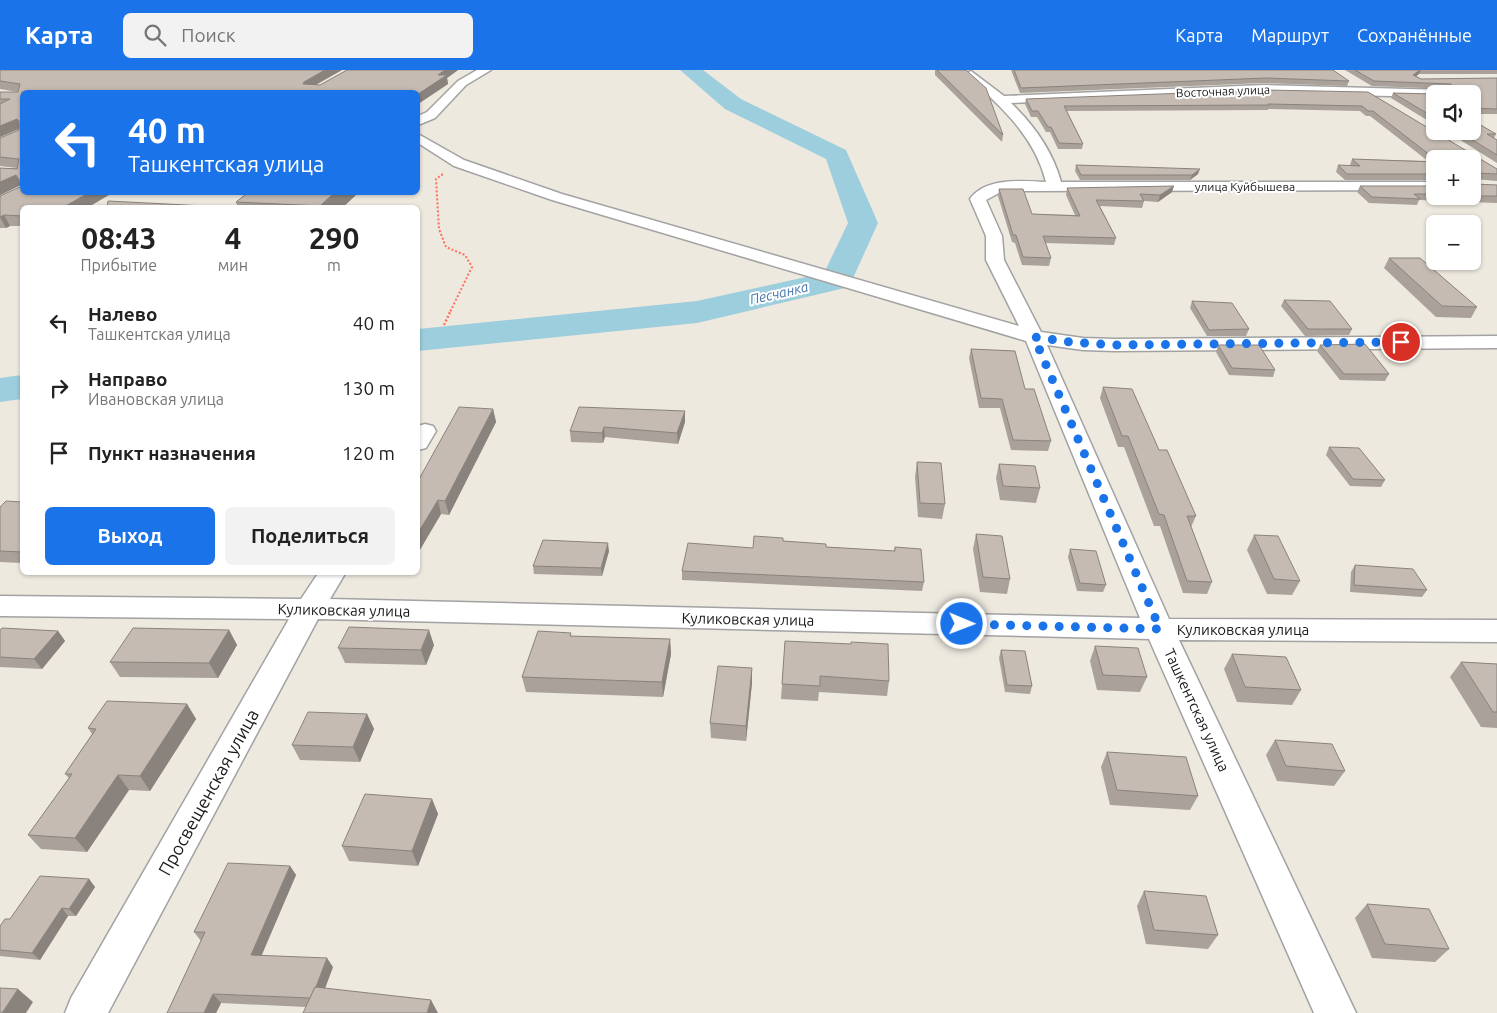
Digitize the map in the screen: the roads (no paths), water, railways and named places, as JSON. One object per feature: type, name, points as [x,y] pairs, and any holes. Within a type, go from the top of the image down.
[{"type":"street","points":[[420,119],[431,115],[462,83],[486,70]]},
{"type":"street","points":[[971,74],[1002,100],[1037,143],[1052,169],[1055,187]]},
{"type":"street","points":[[1354,79],[1367,91],[1391,106]]},
{"type":"street","name":"Восточная улица","points":[[1002,100],[1264,89],[1426,93]]},
{"type":"street","points":[[420,139],[459,163],[557,196],[1034,337],[1083,344],[1114,345],[1497,342]]},
{"type":"street","name":"улица Куйбышева","points":[[1055,187],[1426,186]]},
{"type":"street","name":"Ташкентская улица","points":[[1055,187],[1009,187],[986,192],[978,199],[994,236],[995,260],[1034,337],[1160,629],[1335,1013]]},
{"type":"street","name":"Просвещенская улица","points":[[86,1013],[309,609],[331,575]]},
{"type":"street","name":"Куликовская улица","points":[[0,606],[309,609],[1160,629],[1497,631]]},
{"type":"waterway","name":"Песчанка","points":[[420,340],[697,312],[837,280],[863,223],[837,155],[733,104],[690,70]]},
{"type":"waterway","name":"Песчанка","points":[[0,390],[20,387]]}]
